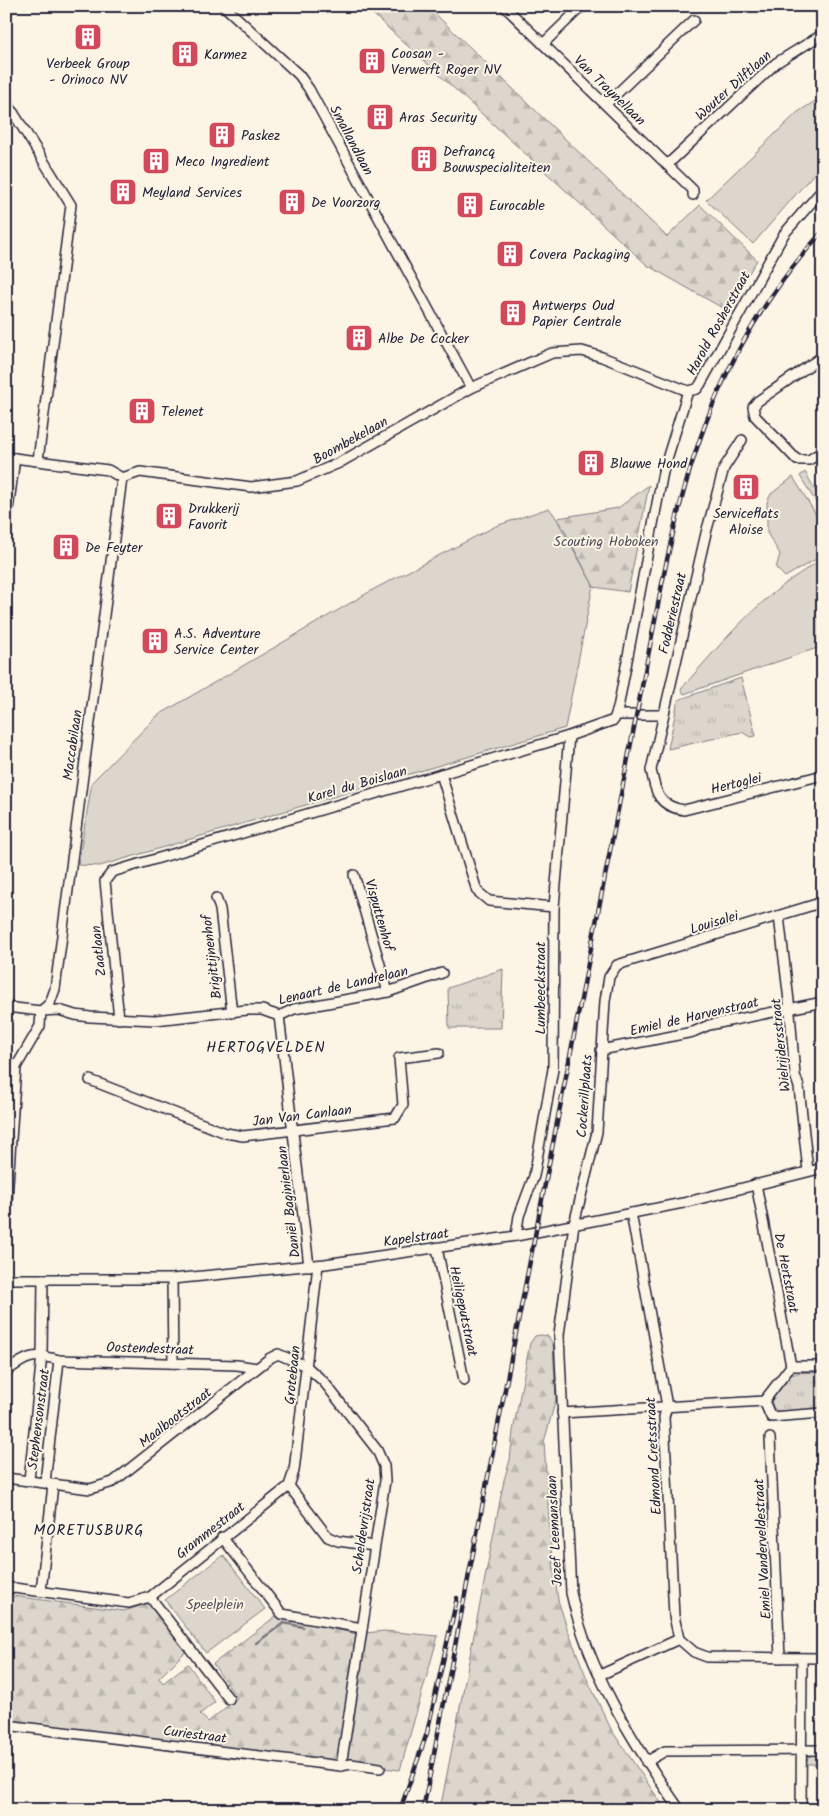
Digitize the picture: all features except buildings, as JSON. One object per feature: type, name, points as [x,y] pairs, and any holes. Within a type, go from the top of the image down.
[{"type":"street","name":"Smallandlaan","points":[[224,6],[299,75],[309,89],[471,388]]},
{"type":"street","name":"Van Traynellaan","points":[[504,6],[693,190],[693,195]]},
{"type":"street","points":[[543,44],[582,6]]},
{"type":"street","points":[[606,104],[694,20]]},
{"type":"street","name":"Wouter Dilftlaan","points":[[667,165],[776,63],[823,34]]},
{"type":"street","points":[[6,101],[71,205],[38,460]]},
{"type":"street","name":"Harold Rosherstraat","points":[[616,715],[663,472],[688,391],[697,389],[700,385],[784,234],[823,189]]},
{"type":"street","name":"Boombekelaan","points":[[122,478],[140,472],[251,487],[298,481],[339,463],[471,388],[536,358],[569,351],[582,351],[602,357],[688,391]]},
{"type":"street","points":[[823,356],[758,401],[753,407],[755,416],[797,460],[805,461],[823,451]]},
{"type":"street","name":"Fodderiestraat","points":[[659,798],[651,770],[662,715],[714,502],[724,468],[742,440]]},
{"type":"street","points":[[6,526],[11,457],[108,470],[122,478]]},
{"type":"street","name":"Maccabilaan","points":[[6,1213],[16,1067],[40,1026],[41,1011],[50,1003],[55,989],[122,478]]},
{"type":"street","points":[[616,715],[662,715]]},
{"type":"street","name":"Karel du Boislaan","points":[[105,881],[112,872],[126,866],[570,736],[609,723],[616,715]]},
{"type":"street","name":"Lumbeeckstraat","points":[[516,1236],[519,1216],[534,1176],[553,1070],[554,906],[570,736]]},
{"type":"street","points":[[441,774],[476,892],[490,901],[554,906]]},
{"type":"street","name":"Hertoglei","points":[[659,798],[669,806],[684,810],[823,775]]},
{"type":"street","name":"Visputtenhof","points":[[354,876],[388,992]]},
{"type":"street","name":"Zaatlaan","points":[[105,881],[119,1019]]},
{"type":"street","name":"Brigittijnenhof","points":[[216,898],[220,909],[232,1013]]},
{"type":"street","name":"Louisalei","points":[[613,969],[617,965],[823,902]]},
{"type":"street","name":"Wielrijdersstraat","points":[[779,916],[789,1001],[788,1010],[808,1171]]},
{"type":"street","name":"Cockerillplaats","points":[[574,1224],[597,1132],[605,1002],[609,978],[613,969]]},
{"type":"street","name":"Lenaart de Landrelaan","points":[[6,1007],[41,1011],[59,1010],[75,1016],[119,1019],[155,1020],[262,1010],[278,1016],[294,1009],[388,992],[442,973]]},
{"type":"street","name":"Emiel de Harvenstraat","points":[[601,1050],[693,1032],[709,1025],[823,1002]]},
{"type":"street","name":"Daniël Baginierlaan","points":[[278,1016],[313,1265]]},
{"type":"street","name":"Jan Van Canlaan","points":[[90,1080],[228,1133],[243,1136],[395,1118],[403,1105],[400,1058],[439,1053]]},
{"type":"street","name":"Kapelstraat","points":[[6,1279],[172,1279],[313,1265],[516,1236],[632,1213],[823,1168]]},
{"type":"street","name":"De Hertstraat","points":[[756,1184],[791,1366]]},
{"type":"street","name":"Edmond Cretsstraat","points":[[632,1213],[666,1406],[664,1417],[674,1616],[679,1639]]},
{"type":"street","name":"Jozef Leemanslaan","points":[[574,1224],[559,1336],[571,1593],[576,1616],[617,1712],[646,1762],[680,1810]]},
{"type":"street","name":"Heiligeputstraat","points":[[437,1248],[464,1380]]},
{"type":"street","name":"Grotebaan","points":[[289,1486],[294,1472],[306,1366],[313,1265]]},
{"type":"street","name":"Stephensonstraat","points":[[29,1480],[42,1355],[43,1279]]},
{"type":"street","points":[[172,1279],[173,1363]]},
{"type":"street","name":"Maalbootstraat","points":[[6,1478],[90,1488],[113,1482],[257,1368],[278,1354],[306,1366]]},
{"type":"street","points":[[6,1372],[23,1358],[42,1355]]},
{"type":"street","name":"Oostendestraat","points":[[42,1355],[59,1360],[237,1365],[257,1368]]},
{"type":"street","name":"Stephensonstraat","points":[[41,1591],[59,1360]]},
{"type":"street","name":"Scheldevrijstraat","points":[[306,1366],[324,1382],[370,1440],[384,1466],[385,1481],[340,1766]]},
{"type":"street","points":[[562,1414],[764,1401],[791,1366],[823,1366]]},
{"type":"street","points":[[764,1401],[771,1417],[823,1413]]},
{"type":"street","name":"Emiel Vanderveldestraat","points":[[770,1438],[780,1658]]},
{"type":"street","points":[[289,1486],[328,1537],[338,1541],[374,1546]]},
{"type":"street","name":"Grammestraat","points":[[150,1597],[222,1537],[289,1486]]},
{"type":"street","points":[[222,1537],[282,1614],[362,1628]]},
{"type":"street","points":[[6,1587],[129,1603],[150,1597],[229,1699]]},
{"type":"street","points":[[600,1675],[679,1639],[694,1652],[707,1657],[823,1658]]},
{"type":"street","points":[[802,1658],[802,1810]]},
{"type":"street","name":"Curiestraat","points":[[6,1725],[340,1766],[351,1764],[380,1768]]},
{"type":"street","points":[[646,1762],[665,1751],[823,1750]]},
{"type":"green space","points":[[364,6],[427,6],[667,237],[700,205],[757,260],[726,310],[647,265]]},
{"type":"green space","points":[[823,96],[823,163],[753,244],[706,200],[798,112]]},
{"type":"green space","points":[[805,472],[817,493],[823,490],[823,514],[800,476]]},
{"type":"green space","points":[[793,477],[823,526],[823,555],[785,577],[776,568],[780,554],[767,533],[767,502],[771,494]]},
{"type":"green space","name":"Scouting Hoboken","points":[[649,485],[628,592],[594,587],[558,518],[618,508]]},
{"type":"green space","points":[[549,508],[593,585],[565,728],[100,866],[78,865],[92,782],[157,716],[376,588],[496,526]]},
{"type":"green space","points":[[823,559],[823,646],[684,694],[681,689],[746,618],[781,587]]},
{"type":"green space","points":[[741,678],[756,736],[750,737],[742,732],[668,749],[678,700]]},
{"type":"green space","points":[[503,969],[501,1028],[449,1028],[448,988]]},
{"type":"green space","points":[[535,1336],[548,1336],[553,1344],[556,1399],[544,1442],[551,1548],[558,1600],[588,1681],[612,1731],[666,1810],[440,1810],[504,1480],[510,1460],[513,1431],[530,1343]]},
{"type":"green space","points":[[823,1372],[823,1410],[781,1412],[773,1407],[771,1398],[782,1382],[791,1375]]},
{"type":"green space","name":"Speelplein","points":[[223,1555],[265,1609],[206,1653],[165,1600]]},
{"type":"green space","points":[[6,1595],[124,1611],[149,1603],[186,1651],[159,1678],[163,1683],[188,1664],[215,1702],[200,1714],[208,1722],[237,1698],[213,1664],[276,1616],[357,1634],[384,1631],[438,1636],[400,1770],[6,1722]]},
{"type":"green space","points":[[823,1755],[823,1799],[820,1799],[820,1764],[806,1764],[808,1757]]},
{"type":"waterway","points":[[256,1643],[284,1623],[303,1627]]},
{"type":"railway","points":[[423,1810],[662,584],[685,486],[699,440],[737,353],[761,312],[790,271],[823,231]]},
{"type":"railway","points":[[400,1810],[427,1733],[457,1598]]},
{"type":"place","name":"Verbeek Group - Orinoco NV","points":[[88,37]]},
{"type":"place","name":"Karmez","points":[[185,54]]},
{"type":"place","name":"Coosan - Verwerft Roger NV","points":[[372,61]]},
{"type":"place","name":"Aras Security","points":[[380,117]]},
{"type":"place","name":"Paskez","points":[[222,135]]},
{"type":"place","name":"Defrancq Bouwspecialiteiten","points":[[424,159]]},
{"type":"place","name":"Meco Ingredient","points":[[156,161]]},
{"type":"place","name":"Meyland Services","points":[[123,192]]},
{"type":"place","name":"De Voorzorg","points":[[292,202]]},
{"type":"place","name":"Eurocable","points":[[470,205]]},
{"type":"place","name":"Covera Packaging","points":[[510,254]]},
{"type":"place","name":"Antwerps Oud Papier Centrale","points":[[513,313]]},
{"type":"place","name":"Albe De Cocker","points":[[359,338]]},
{"type":"place","name":"Telenet","points":[[142,411]]},
{"type":"place","name":"Blauwe Hond","points":[[591,463]]},
{"type":"place","name":"Serviceflats Aloise","points":[[746,487]]},
{"type":"place","name":"Drukkerij Favorit","points":[[169,516]]},
{"type":"place","name":"De Feyter","points":[[66,547]]},
{"type":"place","name":"A.S. Adventure Service Center","points":[[155,641]]},
{"type":"district","name":"HERTOGVELDEN","points":[[266,1047]]},
{"type":"district","name":"MORETUSBURG","points":[[89,1530]]}]
